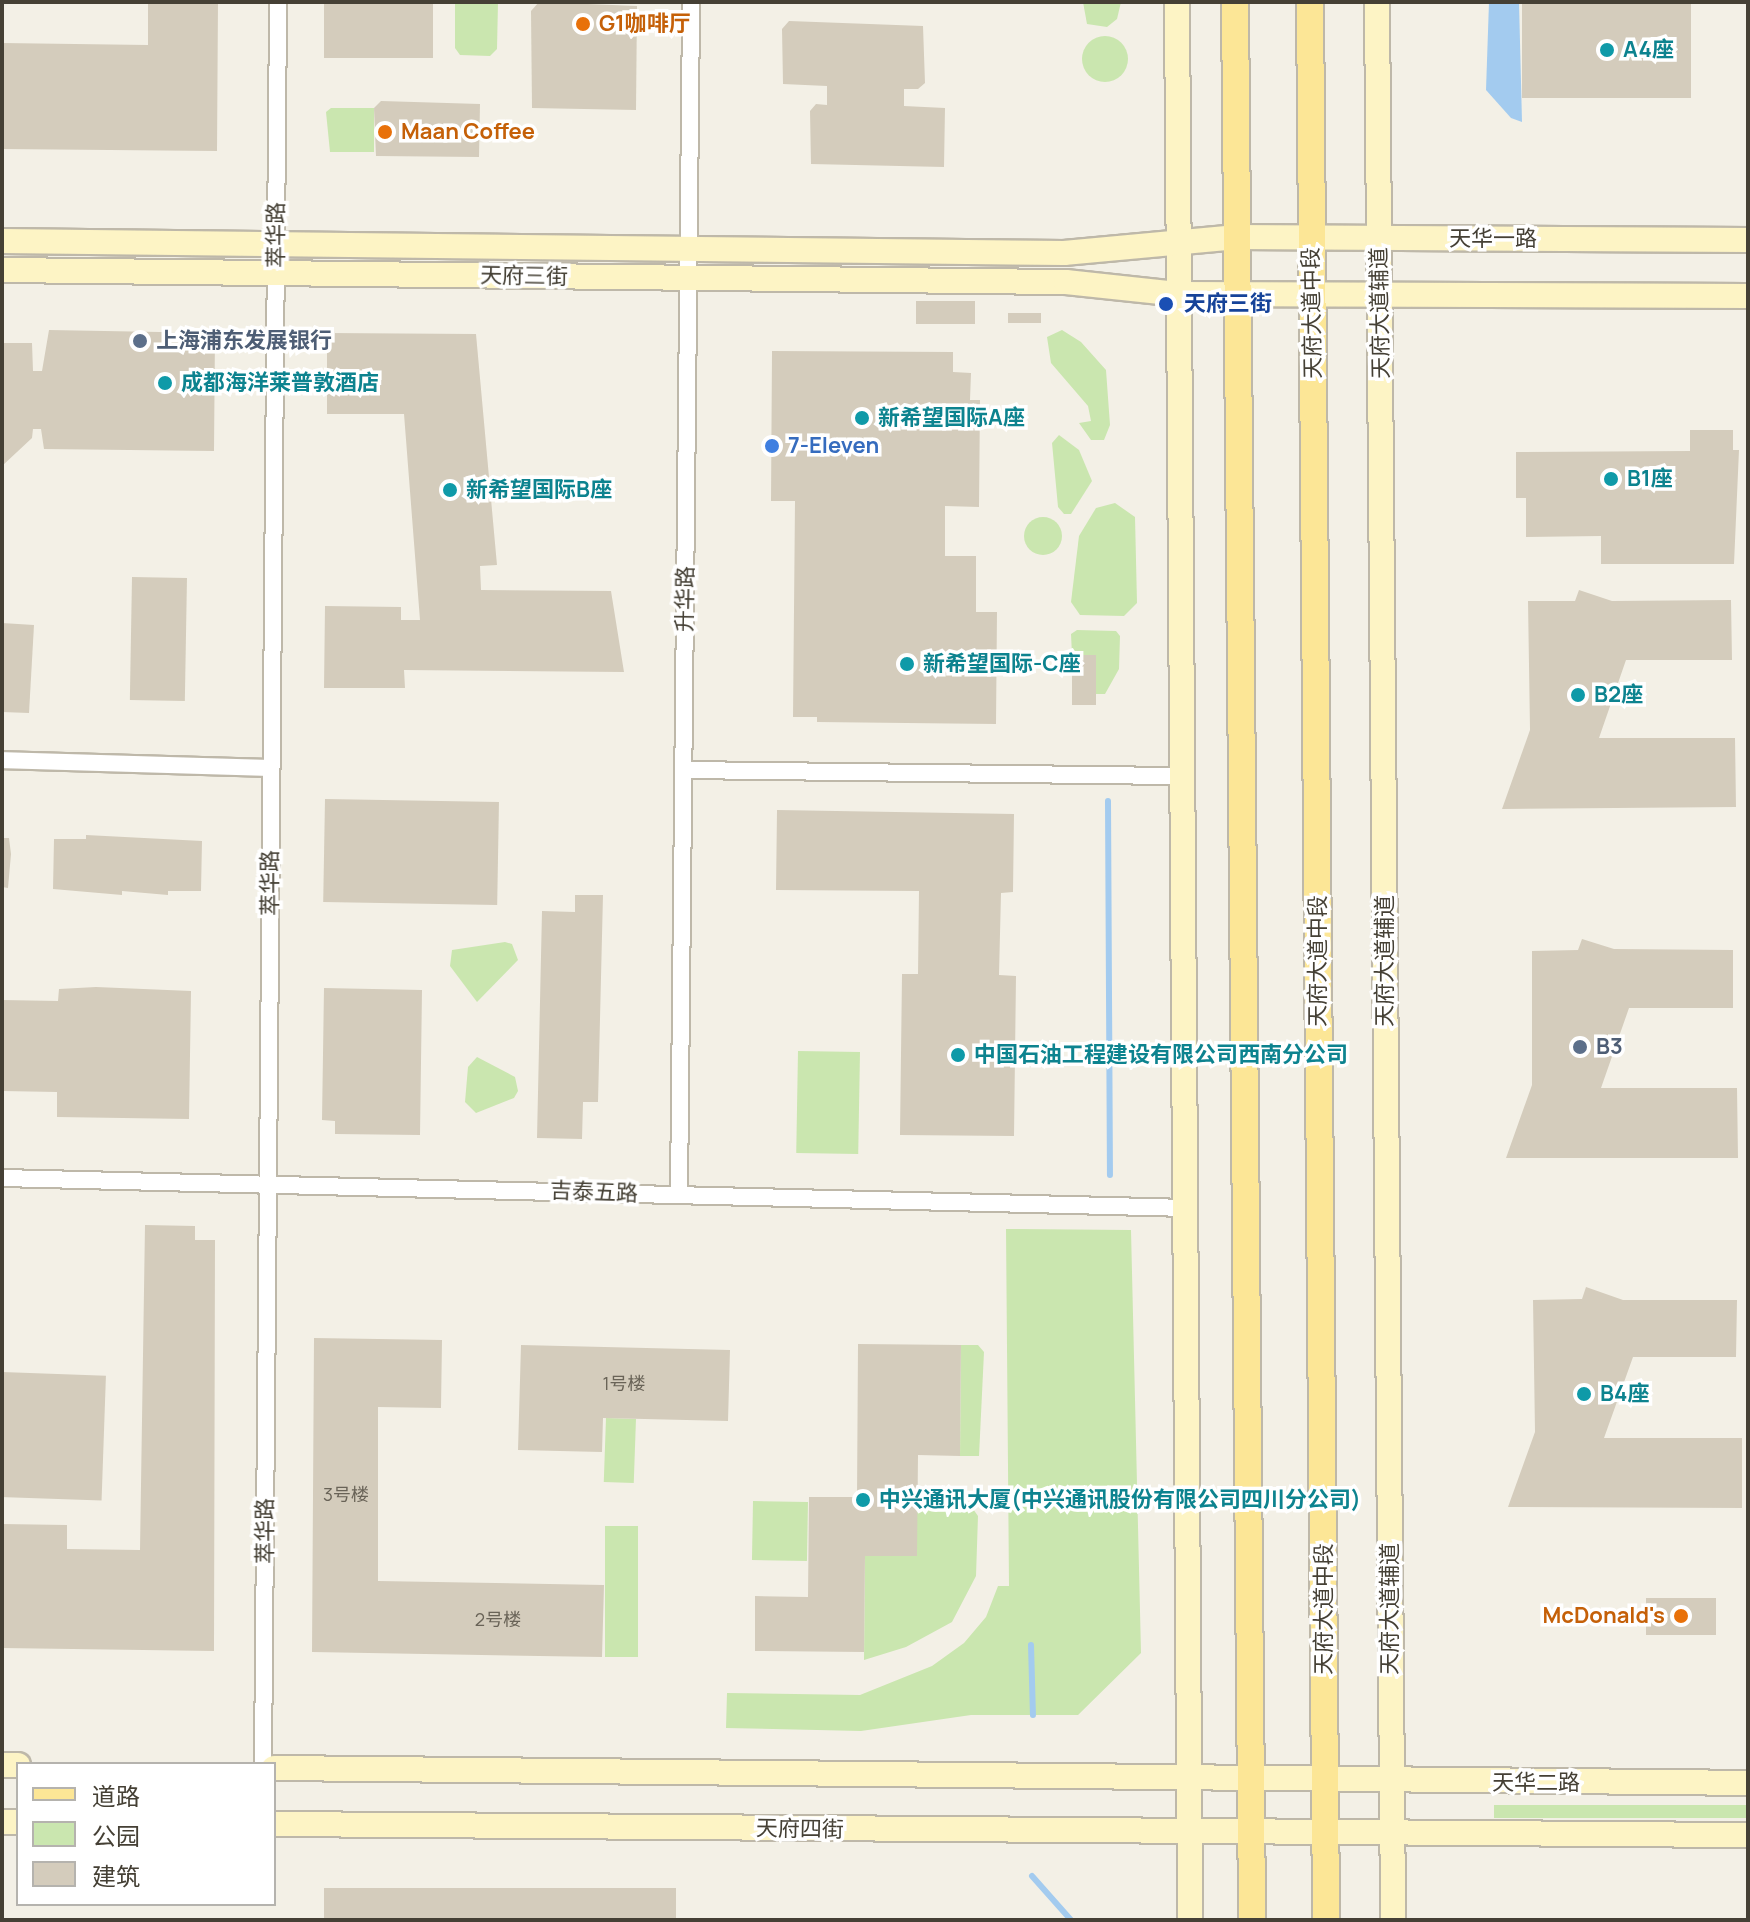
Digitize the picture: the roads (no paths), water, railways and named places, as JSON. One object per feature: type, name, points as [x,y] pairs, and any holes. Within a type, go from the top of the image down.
[{"type":"main road","points":[[1235,2],[1252,1920]]},
{"type":"main road","name":"天府大道中段","points":[[1310,2],[1326,1920]]},
{"type":"street","name":"萃华路","points":[[263,1762],[278,2]]},
{"type":"street","name":"升华路","points":[[679,1195],[691,2]]},
{"type":"street","points":[[1177,2],[1190,1920]]},
{"type":"street","name":"天府大道辅道","points":[[1377,2],[1393,1920]]},
{"type":"street","name":"天府三街","points":[[2,241],[1064,253],[1237,237]]},
{"type":"street","name":"天华一路","points":[[1237,237],[1748,240]]},
{"type":"street","name":"天府三街","points":[[2,270],[1066,282],[1179,294],[1238,295],[1748,296]]},
{"type":"street","points":[[2,760],[271,768]]},
{"type":"street","points":[[683,770],[1182,776]]},
{"type":"street","name":"吉泰五路","points":[[2,1178],[1185,1208]]},
{"type":"street","points":[[276,1768],[1325,1779]]},
{"type":"street","name":"天华二路","points":[[1325,1779],[1748,1783]]},
{"type":"street","name":"天府四街","points":[[276,1824],[1326,1835]]},
{"type":"street","points":[[1326,1835],[1748,1835]]},
{"type":"water","points":[[1489,2],[1519,2],[1522,122],[1511,118],[1486,90]]},
{"type":"waterway","points":[[1108,801],[1110,1175]]},
{"type":"waterway","points":[[1031,1645],[1033,1715]]},
{"type":"waterway","points":[[1032,1876],[1071,1920]]},
{"type":"place","name":"G1咖啡厅","points":[[583,24]]},
{"type":"place","name":"A4座","points":[[1607,50]]},
{"type":"place","name":"Maan Coffee","points":[[385,132]]},
{"type":"place","name":"天府三街","points":[[1166,304]]},
{"type":"place","name":"上海浦东发展银行","points":[[140,341]]},
{"type":"place","name":"成都海洋莱普敦酒店","points":[[165,383]]},
{"type":"place","name":"新希望国际A座","points":[[862,418]]},
{"type":"place","name":"7-Eleven","points":[[772,446]]},
{"type":"place","name":"B1座","points":[[1611,479]]},
{"type":"place","name":"新希望国际B座","points":[[450,490]]},
{"type":"place","name":"新希望国际-C座","points":[[907,664]]},
{"type":"place","name":"B2座","points":[[1578,695]]},
{"type":"place","name":"B3","points":[[1580,1047]]},
{"type":"place","name":"中国石油工程建设有限公司西南分公司","points":[[958,1055]]},
{"type":"place","name":"B4座","points":[[1584,1394]]},
{"type":"place","name":"中兴通讯大厦(中兴通讯股份有限公司四川分公司)","points":[[863,1500]]},
{"type":"place","name":"McDonald's","points":[[1681,1616]]}]
